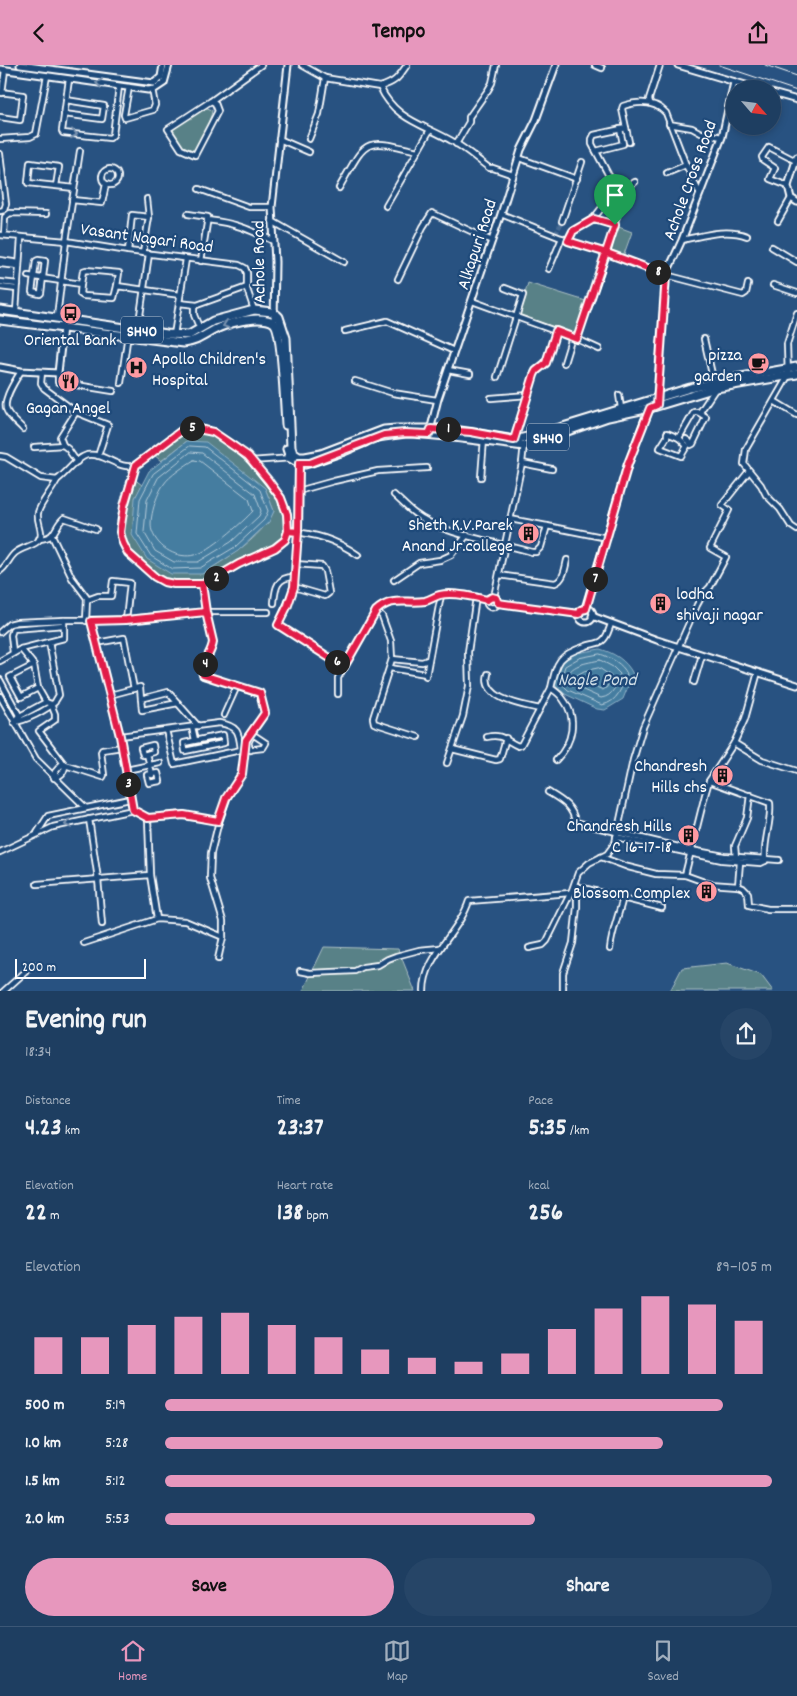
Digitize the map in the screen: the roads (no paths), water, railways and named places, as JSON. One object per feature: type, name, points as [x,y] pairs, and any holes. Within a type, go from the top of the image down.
[{"type":"main road","name":"SH40","points":[[0,309],[60,318],[129,332],[166,342],[192,342],[215,329],[238,321],[261,320],[274,323]]},
{"type":"main road","name":"SH40","points":[[0,321],[63,328],[129,332],[138,329],[174,335],[189,335],[213,321],[254,310],[277,315]]},
{"type":"main road","name":"Achole Road","points":[[277,315],[286,338],[291,447],[299,460]]},
{"type":"main road","name":"Achole Road","points":[[274,323],[280,339],[287,448],[290,458]]},
{"type":"main road","name":"SH40","points":[[299,460],[322,454],[384,430],[396,429],[430,432],[448,429],[524,446],[654,403],[690,388],[715,386],[788,372],[797,367]]},
{"type":"main road","name":"SH40","points":[[788,372],[797,374]]},
{"type":"main road","name":"SH40","points":[[484,438],[514,440],[621,409],[654,403]]},
{"type":"main road","points":[[290,458],[299,460]]},
{"type":"street","points":[[20,65],[57,68],[154,87]]},
{"type":"street","points":[[130,87],[125,118],[153,110],[154,87],[161,77],[163,65]]},
{"type":"street","points":[[0,117],[20,120],[23,95],[1,92],[3,70],[119,86],[154,87],[164,83],[168,65]]},
{"type":"street","points":[[211,101],[216,103],[218,111],[196,155],[180,149],[168,129],[261,65]]},
{"type":"street","name":"Achole Road","points":[[274,323],[277,315],[272,207],[288,65]]},
{"type":"street","points":[[302,65],[325,78],[380,87],[397,80],[407,65]]},
{"type":"street","points":[[456,143],[469,123],[468,117],[492,83],[496,65]]},
{"type":"street","name":"Alkapuri Road","points":[[430,432],[437,400],[513,175],[556,65]]},
{"type":"street","points":[[594,65],[602,68]]},
{"type":"street","points":[[650,103],[649,99],[660,65]]},
{"type":"street","points":[[678,65],[727,80]]},
{"type":"street","points":[[56,77],[57,68]]},
{"type":"street","points":[[0,139],[30,137],[36,134],[46,76]]},
{"type":"street","points":[[309,139],[318,115],[325,78]]},
{"type":"street","points":[[69,79],[62,133],[110,138],[113,135],[119,86]]},
{"type":"street","points":[[380,87],[393,107],[407,118],[456,143],[489,168],[513,175]]},
{"type":"street","points":[[781,96],[797,100]]},
{"type":"street","points":[[64,114],[102,119],[104,106],[66,100]]},
{"type":"street","points":[[596,151],[623,144],[623,106],[656,104],[666,113],[686,165],[700,194]]},
{"type":"street","name":"Achole Cross Road","points":[[586,609],[628,464],[654,403],[666,275],[682,240],[722,137],[726,119]]},
{"type":"street","points":[[669,124],[692,128],[701,133],[722,137]]},
{"type":"street","points":[[623,129],[629,142]]},
{"type":"street","points":[[564,363],[607,253],[621,201],[620,192],[591,141],[594,135],[623,129]]},
{"type":"street","points":[[386,206],[430,130]]},
{"type":"street","points":[[279,139],[309,152]]},
{"type":"street","points":[[339,188],[360,152],[367,146],[383,143],[418,151]]},
{"type":"street","points":[[788,186],[770,179],[775,168],[763,160],[762,157],[769,147],[796,159],[788,186],[791,198],[797,202]]},
{"type":"street","points":[[80,151],[61,280],[60,318],[63,328],[58,382],[113,391]]},
{"type":"street","points":[[0,154],[6,204],[4,210],[0,211]]},
{"type":"street","points":[[519,158],[576,179]]},
{"type":"street","points":[[562,221],[582,162]]},
{"type":"street","points":[[56,186],[59,167],[30,163],[28,183],[74,188]]},
{"type":"street","points":[[667,173],[686,165]]},
{"type":"street","points":[[620,192],[635,182]]},
{"type":"street","points":[[72,200],[102,203],[106,184]]},
{"type":"street","points":[[199,189],[249,207],[272,207]]},
{"type":"street","points":[[568,241],[573,231],[594,219],[612,195]]},
{"type":"street","points":[[778,221],[791,198]]},
{"type":"street","points":[[138,329],[149,217],[148,199]]},
{"type":"street","points":[[2,235],[5,217],[10,213],[46,214]]},
{"type":"street","points":[[398,279],[423,227],[432,213],[462,225],[492,241]]},
{"type":"street","points":[[188,214],[208,217],[201,261]]},
{"type":"street","points":[[501,214],[568,241],[666,275],[743,295],[746,293],[748,284]]},
{"type":"street","points":[[128,251],[132,215],[149,217]]},
{"type":"street","points":[[594,219],[615,225]]},
{"type":"street","points":[[208,221],[228,222],[247,228],[273,241]]},
{"type":"street","points":[[272,221],[344,262]]},
{"type":"street","points":[[682,240],[730,232],[747,236]]},
{"type":"street","name":"Vasant Nagari Road","points":[[2,235],[66,241],[243,266],[247,273],[247,287],[254,310]]},
{"type":"street","points":[[16,311],[21,237]]},
{"type":"street","points":[[549,269],[562,238]]},
{"type":"street","points":[[772,247],[797,261]]},
{"type":"street","points":[[174,335],[186,259]]},
{"type":"street","points":[[37,261],[44,261],[44,278],[40,294],[32,293],[34,277],[37,261]]},
{"type":"street","points":[[0,262],[19,264]]},
{"type":"street","points":[[83,271],[119,273],[117,287],[115,296],[112,298],[81,295],[83,271]]},
{"type":"street","points":[[28,276],[81,284]]},
{"type":"street","points":[[0,282],[18,287]]},
{"type":"street","points":[[773,285],[797,293]]},
{"type":"street","points":[[0,287],[18,287]]},
{"type":"street","points":[[117,287],[180,295]]},
{"type":"street","points":[[178,303],[194,305],[247,287]]},
{"type":"street","points":[[497,377],[523,295],[505,288]]},
{"type":"street","points":[[472,301],[600,349]]},
{"type":"street","points":[[194,305],[194,315],[200,329]]},
{"type":"street","points":[[797,313],[787,345],[788,372],[774,401],[746,449],[744,464],[761,485],[766,495],[780,509],[791,526],[797,530]]},
{"type":"street","points":[[345,331],[387,321],[454,351]]},
{"type":"street","points":[[514,440],[534,375],[548,359],[556,331]]},
{"type":"street","points":[[121,383],[129,332]]},
{"type":"street","points":[[679,438],[694,412],[698,412],[715,386],[704,339]]},
{"type":"street","points":[[0,367],[21,371],[58,373]]},
{"type":"street","points":[[448,370],[470,374]]},
{"type":"street","points":[[21,371],[6,398],[5,404],[7,411],[24,429]]},
{"type":"street","points":[[42,372],[41,383],[44,388],[76,412],[108,425],[98,456]]},
{"type":"street","points":[[355,381],[393,393],[437,400]]},
{"type":"street","points":[[491,398],[528,395]]},
{"type":"street","points":[[619,395],[621,409]]},
{"type":"street","points":[[774,401],[797,415]]},
{"type":"street","points":[[76,412],[60,437],[77,462]]},
{"type":"street","points":[[686,439],[690,445],[693,445],[706,417],[698,412]]},
{"type":"street","points":[[39,539],[41,536],[37,516],[39,508],[57,480],[86,455],[101,456],[121,466],[136,465],[185,428],[213,432],[233,445],[252,461],[281,498],[287,514],[288,531],[285,540],[275,548],[239,564],[202,584],[164,582],[155,577],[128,553],[120,532],[121,519],[136,465]]},
{"type":"street","points":[[667,433],[679,438],[687,446],[681,456],[660,448],[667,437],[667,433]]},
{"type":"street","points":[[525,437],[522,463],[494,597],[498,603],[579,614]]},
{"type":"street","points":[[481,477],[484,438]]},
{"type":"street","points":[[34,447],[64,445]]},
{"type":"street","points":[[0,456],[6,457],[41,478],[57,480]]},
{"type":"street","points":[[252,461],[290,458]]},
{"type":"street","points":[[299,460],[298,532],[294,587],[278,625],[344,667]]},
{"type":"street","points":[[522,463],[552,469]]},
{"type":"street","points":[[298,491],[378,471],[427,468]]},
{"type":"street","points":[[563,991],[563,973],[574,943],[577,907],[575,886],[578,873],[589,863],[607,854],[617,835],[633,759],[641,735],[697,605],[703,594],[710,587],[726,557],[710,548],[729,510],[722,505],[749,471]]},
{"type":"street","points":[[394,495],[415,514],[438,526],[536,552],[541,547],[547,527]]},
{"type":"street","points":[[0,571],[15,553],[39,539],[48,539],[52,536],[60,521],[64,518],[96,529]]},
{"type":"street","points":[[510,519],[607,538]]},
{"type":"street","points":[[288,531],[315,534],[339,543],[358,555]]},
{"type":"street","points":[[394,580],[419,563],[440,561],[451,555],[467,535]]},
{"type":"street","points":[[52,536],[72,578],[88,600],[89,621],[120,736],[133,810]]},
{"type":"street","points":[[499,575],[555,583],[559,582],[562,578],[567,560]]},
{"type":"street","points":[[294,587],[317,595],[325,596],[329,593],[325,571],[322,566],[295,564]]},
{"type":"street","points":[[274,603],[274,590],[281,580],[294,577]]},
{"type":"street","points":[[88,600],[98,596],[111,596],[113,581],[130,583],[126,620]]},
{"type":"street","points":[[202,584],[213,642],[213,647],[203,668],[203,675],[260,693],[265,713],[246,740],[245,744],[248,750],[242,765],[242,774],[226,798],[218,821],[211,853],[210,878],[223,921],[223,937],[218,959]]},
{"type":"street","points":[[338,694],[338,678],[376,611],[383,605],[389,602],[425,601],[441,595],[476,597],[487,600],[489,597],[494,597]]},
{"type":"street","points":[[390,668],[426,675],[441,595]]},
{"type":"street","points":[[447,763],[463,716],[469,686],[468,652],[476,597]]},
{"type":"street","points":[[487,600],[487,604],[491,607],[498,603]]},
{"type":"street","points":[[579,614],[581,610],[590,610],[592,616],[611,624],[797,685]]},
{"type":"street","points":[[376,611],[382,616],[391,641],[392,659],[373,718],[374,723],[418,737]]},
{"type":"street","points":[[0,633],[9,624],[17,622],[126,620],[206,612],[268,612]]},
{"type":"street","points":[[579,614],[584,622],[589,621],[592,616]]},
{"type":"street","points":[[0,661],[21,649],[64,638],[64,622]]},
{"type":"street","points":[[13,653],[11,635],[13,629],[64,622]]},
{"type":"street","points":[[488,737],[494,735],[506,738],[514,745],[521,745],[551,688],[557,663],[564,655],[587,645],[601,642],[611,624]]},
{"type":"street","points":[[102,641],[124,638],[134,689]]},
{"type":"street","points":[[14,722],[48,703],[55,702],[59,695],[49,641]]},
{"type":"street","points":[[21,649],[34,665],[38,688],[55,714],[55,720],[39,731],[65,765],[103,777],[101,752],[122,747]]},
{"type":"street","points":[[694,681],[702,655]]},
{"type":"street","points":[[392,659],[422,663],[428,659]]},
{"type":"street","points":[[398,669],[399,660]]},
{"type":"street","points":[[34,665],[10,677],[21,697],[38,688]]},
{"type":"street","points":[[685,875],[709,781],[734,743],[745,719],[758,672]]},
{"type":"street","points":[[488,674],[489,687],[499,696],[511,702],[540,709]]},
{"type":"street","points":[[0,679],[20,717]]},
{"type":"street","points":[[224,715],[237,686]]},
{"type":"street","points":[[110,695],[140,687],[142,710],[178,703]]},
{"type":"street","points":[[551,688],[563,699],[571,715],[573,729],[570,739],[556,760]]},
{"type":"street","points":[[141,699],[168,692],[198,726]]},
{"type":"street","points":[[0,696],[36,759],[86,808]]},
{"type":"street","points":[[14,722],[21,721],[48,703]]},
{"type":"street","points":[[120,736],[219,723],[233,727],[239,735],[240,750],[174,764],[166,730]]},
{"type":"street","points":[[192,727],[195,740]]},
{"type":"street","points":[[223,735],[224,743],[185,751],[184,743],[195,740],[223,735]]},
{"type":"street","points":[[452,749],[496,760],[500,759],[506,738]]},
{"type":"street","points":[[734,743],[762,760],[797,771]]},
{"type":"street","points":[[147,754],[152,775]]},
{"type":"street","points":[[126,770],[160,763]]},
{"type":"street","points":[[54,778],[60,776],[65,769],[65,765]]},
{"type":"street","points":[[709,781],[770,803],[771,812],[764,853],[765,861]]},
{"type":"street","points":[[548,792],[567,804],[573,811],[575,822],[617,835],[691,852],[737,860],[779,860]]},
{"type":"street","points":[[738,886],[735,846],[748,818],[750,795]]},
{"type":"street","points":[[35,834],[48,817],[130,799]]},
{"type":"street","points":[[0,852],[53,827],[133,810],[148,818],[184,815],[218,821]]},
{"type":"street","points":[[48,817],[53,827]]},
{"type":"street","points":[[148,818],[150,875],[158,919]]},
{"type":"street","points":[[89,819],[98,879],[102,924]]},
{"type":"street","points":[[601,857],[628,867],[656,874],[685,875],[710,884],[738,886],[748,893],[748,905],[768,909],[797,909]]},
{"type":"street","points":[[37,885],[150,875]]},
{"type":"street","points":[[529,948],[543,945],[547,941],[575,886]]},
{"type":"street","points":[[575,886],[662,908]]},
{"type":"street","points":[[424,991],[424,982],[440,948],[451,935],[465,912],[469,901],[570,893]]},
{"type":"street","points":[[610,949],[612,933],[619,916],[623,897]]},
{"type":"street","points":[[84,943],[158,919],[179,919],[223,937]]},
{"type":"street","points":[[300,971],[310,973],[355,971],[363,967],[378,965],[396,956],[440,948]]},
{"type":"street","points":[[4,991],[34,965]]},
{"type":"water","points":[[187,441],[206,442],[265,488],[274,511],[269,522],[238,551],[202,574],[171,574],[147,559],[132,535],[135,498],[149,471]]},
{"type":"water","name":"Nagle Pond","points":[[600,649],[619,658],[633,674],[623,699],[605,710],[597,709],[565,694],[554,684],[560,663],[577,653]]},
{"type":"tunnel","points":[[556,234],[562,221]]},
{"type":"railway","points":[[719,65],[797,91]]},
{"type":"railway","points":[[765,65],[797,76]]},
{"type":"place","name":"Oriental Bank","points":[[70,314]]},
{"type":"place","name":"pizza garden","points":[[758,364]]},
{"type":"place","name":"Apollo Children's Hospital","points":[[136,368]]},
{"type":"place","name":"Gagan Angel","points":[[68,382]]},
{"type":"place","name":"Sheth K.V.Parek Anand Jr.college","points":[[529,534]]},
{"type":"place","name":"lodha shivaji nagar","points":[[660,603]]},
{"type":"place","name":"Chandresh Hills chs","points":[[723,775]]},
{"type":"place","name":"Chandresh Hills C 16-17-18","points":[[688,835]]},
{"type":"place","name":"Blossom Complex","points":[[706,892]]}]
